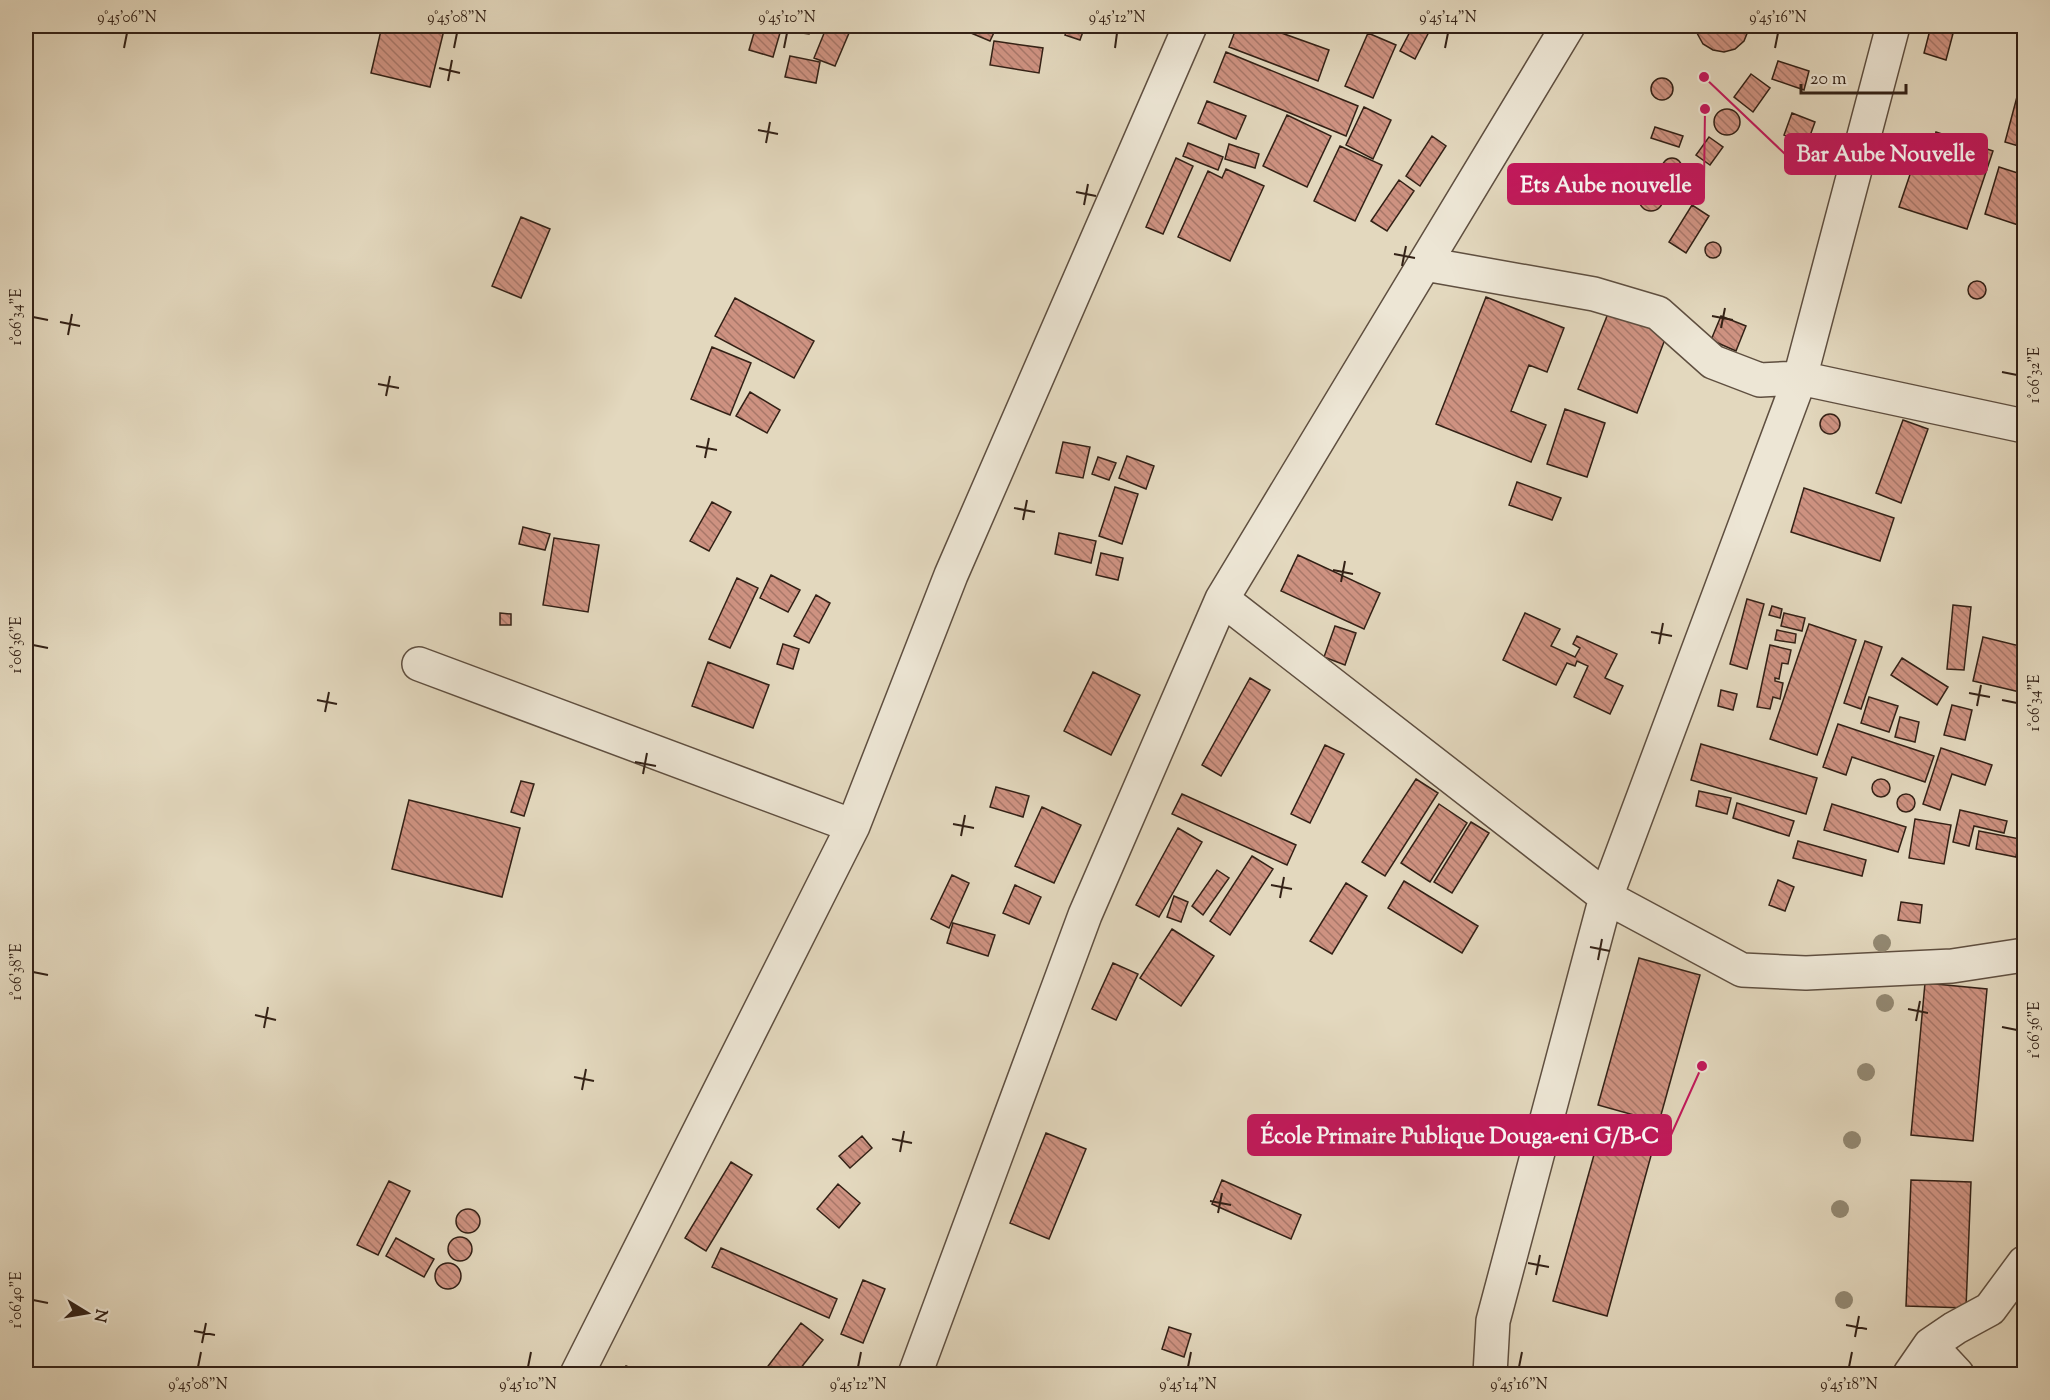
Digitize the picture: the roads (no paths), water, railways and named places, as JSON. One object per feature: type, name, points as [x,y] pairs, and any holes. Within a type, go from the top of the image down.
[{"type":"street","points":[[577,1374],[853,826],[951,575],[1190,26]]},
{"type":"street","points":[[915,1374],[1085,915],[1222,599],[1568,26]]},
{"type":"street","points":[[1490,1374],[1493,1321],[1606,897],[1800,378],[1893,26]]},
{"type":"street","points":[[1425,264],[1594,294],[1658,313],[1713,362],[1760,380],[1800,378],[2025,426]]},
{"type":"street","points":[[1222,599],[1606,897],[1742,970],[1806,974],[1952,966],[2025,955]]},
{"type":"street","points":[[419,664],[853,826]]},
{"type":"street","points":[[1910,1374],[1930,1345],[1990,1309],[2025,1263]]},
{"type":"street","points":[[1930,1345],[1957,1374]]},
{"type":"place","name":"Bar Aube Nouvelle","points":[[1704,77]]},
{"type":"place","name":"Ets Aube nouvelle","points":[[1705,109]]},
{"type":"place","name":"École Primaire Publique Douga-eni G/B-C","points":[[1702,1066]]}]
